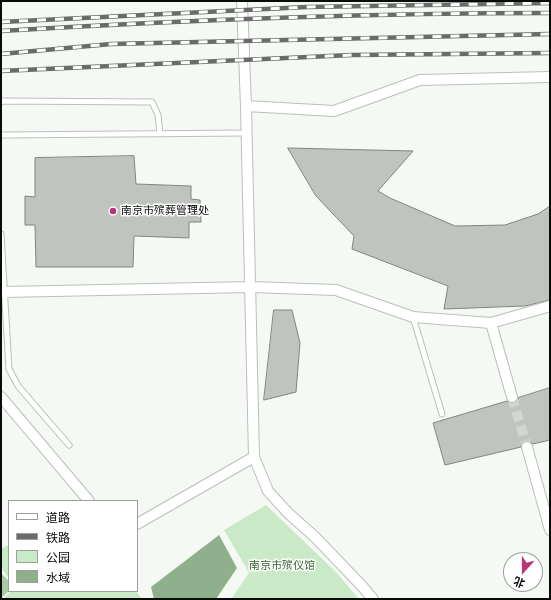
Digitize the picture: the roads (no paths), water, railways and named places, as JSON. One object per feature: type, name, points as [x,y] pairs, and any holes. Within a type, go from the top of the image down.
[{"type":"street","points":[[242,1],[247,133],[254,457],[268,491],[288,513],[315,537],[373,599]]},
{"type":"street","points":[[246,106],[334,111],[420,80],[550,77]]},
{"type":"street","points":[[4,292],[251,287],[336,290],[413,317],[491,323],[550,306]]},
{"type":"street","points":[[491,323],[512,397]]},
{"type":"street","points":[[1,396],[88,500]]},
{"type":"street","points":[[526,447],[547,510],[550,530]]},
{"type":"street","points":[[138,523],[254,457]]},
{"type":"lane","points":[[1,102],[152,102],[158,115],[160,134]]},
{"type":"lane","points":[[1,135],[247,133]]},
{"type":"lane","points":[[1,234],[9,369],[18,386],[69,445]]},
{"type":"lane","points":[[413,317],[442,414]]},
{"type":"water","points":[[219,535],[237,568],[216,599],[154,599],[151,587]]},
{"type":"tunnel","points":[[512,397],[527,447]]},
{"type":"railway","points":[[1,22],[307,7],[550,3]]},
{"type":"railway","points":[[1,31],[276,18],[413,14],[550,13]]},
{"type":"railway","points":[[1,54],[111,44],[550,34]]},
{"type":"railway","points":[[1,71],[352,55],[550,53]]},
{"type":"place","name":"南京市殡葬管理处","points":[[113,211]]},
{"type":"park label","name":"南京市殡仪馆","points":[[282,566]]}]
